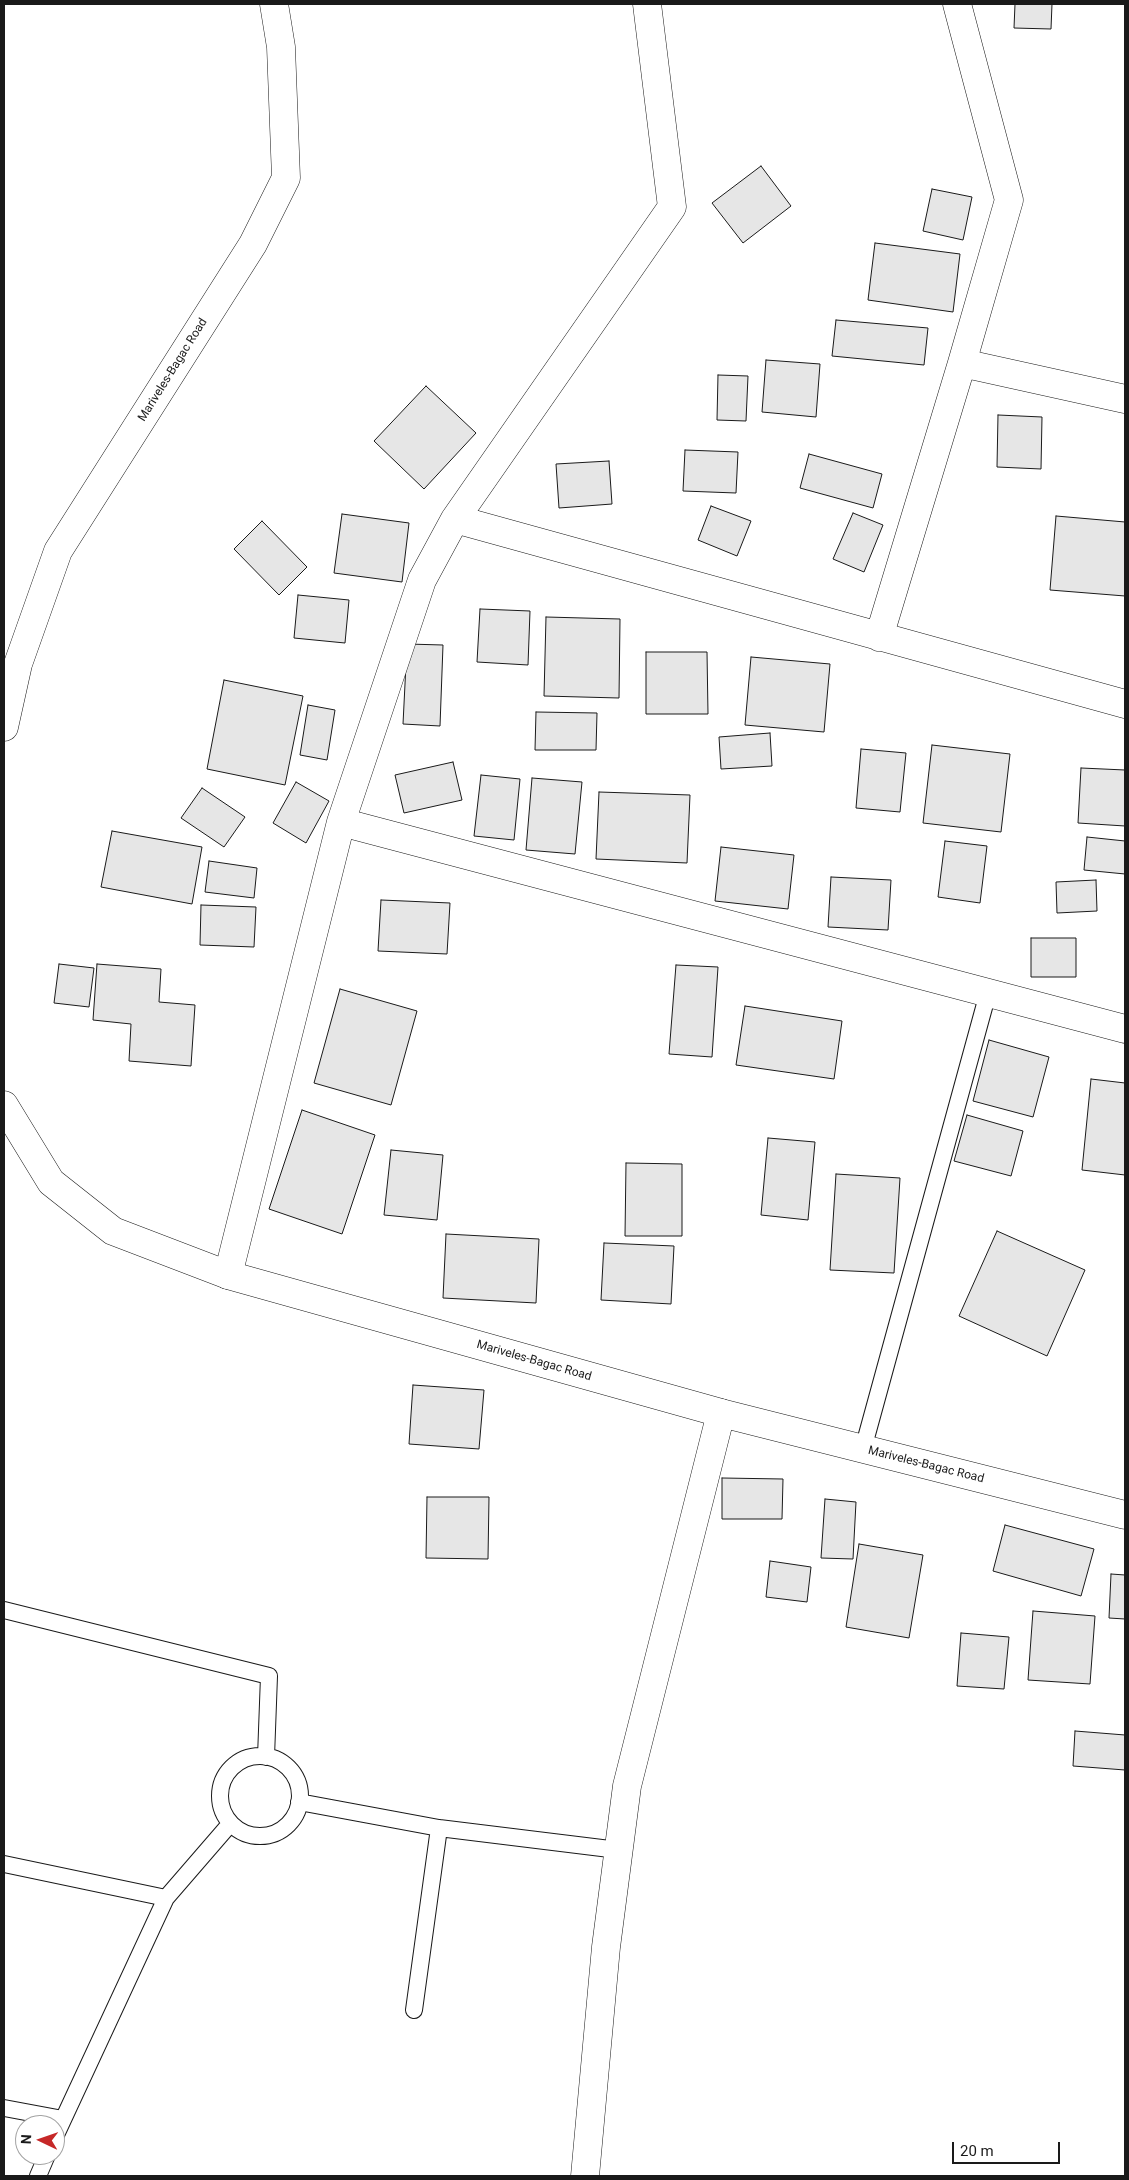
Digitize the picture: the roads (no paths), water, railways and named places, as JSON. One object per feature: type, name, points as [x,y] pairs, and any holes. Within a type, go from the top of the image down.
[{"type":"street","name":"Mariveles-Bagac Road","points":[[4,727],[18,664],[58,551],[253,244],[286,178],[281,47],[274,4]]},
{"type":"street","points":[[228,1275],[341,822],[422,580],[455,519],[672,206],[647,4]]},
{"type":"street","points":[[879,637],[962,363],[1008,200],[957,4]]},
{"type":"street","points":[[962,363],[1125,399]]},
{"type":"street","points":[[455,519],[1125,704]]},
{"type":"street","points":[[341,822],[1125,1029]]},
{"type":"street","name":"Mariveles-Bagac Road","points":[[4,1105],[51,1182],[113,1231],[228,1275],[721,1413],[1125,1515]]},
{"type":"street","points":[[585,2176],[606,1947],[626,1786],[721,1413]]},
{"type":"lane","points":[[863,1449],[988,992]]},
{"type":"lane","points":[[4,1610],[268,1676],[266,1757]]},
{"type":"lane","points":[[266,1757],[281,1762],[293,1772],[299,1787],[299,1802],[294,1817],[285,1828],[272,1834],[257,1836],[242,1832],[230,1824],[222,1809],[220,1793],[224,1777],[235,1764],[250,1758],[266,1757]]},
{"type":"lane","points":[[299,1802],[439,1828],[618,1850]]},
{"type":"lane","points":[[64,2115],[166,1898],[230,1824]]},
{"type":"lane","points":[[414,2010],[439,1828]]},
{"type":"lane","points":[[4,1864],[166,1898]]},
{"type":"lane","points":[[4,2108],[41,2115]]}]
